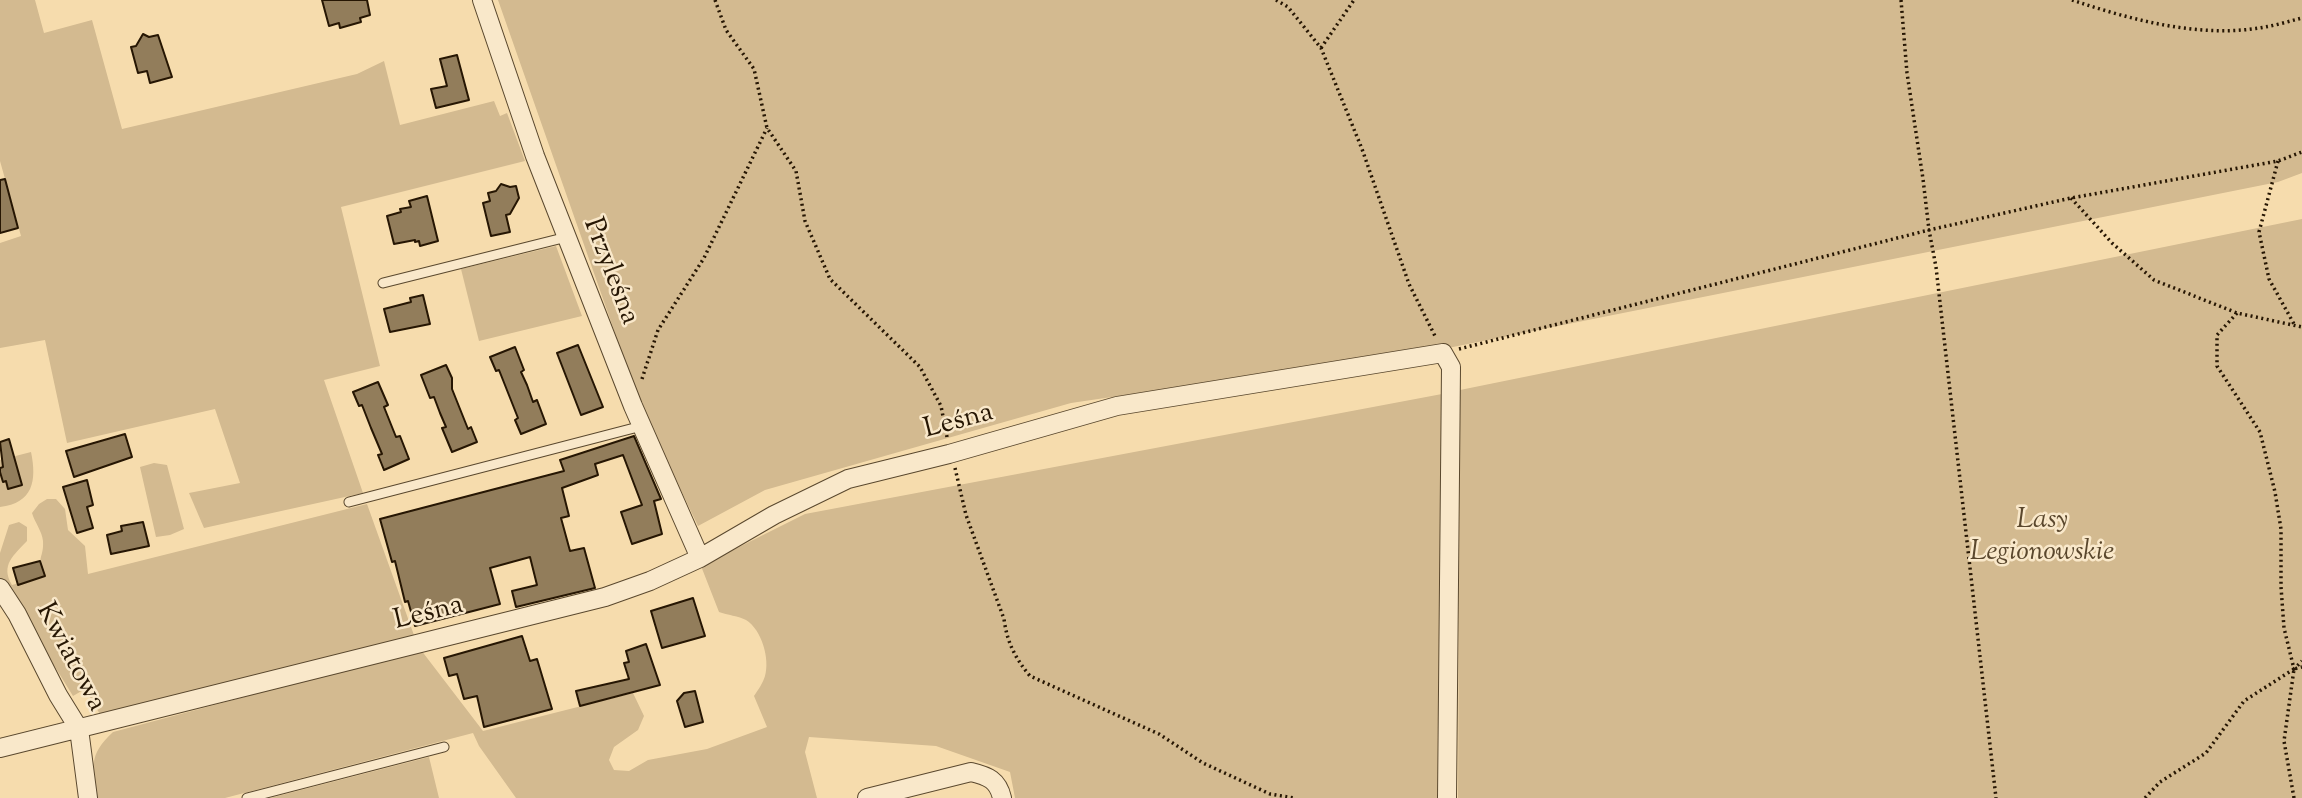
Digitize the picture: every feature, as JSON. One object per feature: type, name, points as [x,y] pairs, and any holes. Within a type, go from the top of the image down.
[{"type":"street","name":"Przyleśna","points":[[482,0],[535,156],[633,405],[700,558]]},
{"type":"street","name":"Leśna","points":[[0,748],[605,597],[650,581],[700,558],[774,514],[848,479],[949,454],[1117,406],[1443,353]]},
{"type":"street","points":[[1443,353],[1451,367],[1447,798]]},
{"type":"street","name":"Kwiatowa","points":[[0,588],[17,614],[58,695],[79,729],[88,798]]},
{"type":"street","points":[[867,798],[971,772],[989,777],[999,788],[1002,798]]},
{"type":"lane","points":[[383,283],[568,237]]},
{"type":"lane","points":[[349,502],[642,426]]},
{"type":"lane","points":[[247,798],[444,747]]},
{"type":"path","points":[[715,0],[726,30],[754,69],[767,128],[796,171],[805,220],[830,279],[920,367],[941,406],[949,454],[959,478],[966,515],[1004,619],[1006,636],[1017,661],[1030,676],[1158,734],[1203,764],[1270,794],[1294,798]]},
{"type":"path","points":[[1276,0],[1288,7],[1321,48],[1362,149],[1409,284],[1443,353],[1929,230],[2071,198],[2278,161],[2302,152]]},
{"type":"path","points":[[1321,48],[1354,0]]},
{"type":"path","points":[[1901,0],[1907,73],[1936,267],[1996,798]]},
{"type":"path","points":[[2072,0],[2114,14],[2168,25],[2220,30],[2263,28],[2302,18]]},
{"type":"path","points":[[633,405],[658,330],[704,258],[767,128]]},
{"type":"path","points":[[2278,161],[2259,232],[2269,279],[2294,324]]},
{"type":"path","points":[[2071,198],[2112,243],[2154,279],[2238,313],[2302,327]]},
{"type":"path","points":[[2238,313],[2217,335],[2217,366],[2260,432],[2276,492],[2284,628],[2294,669],[2284,741],[2294,798]]},
{"type":"path","points":[[2145,798],[2160,782],[2206,753],[2244,701],[2302,661]]},
{"type":"path","points":[[2294,669],[2302,667]]},
{"type":"green space","points":[[0,0],[35,0],[44,33],[92,20],[122,129],[357,74],[384,61],[400,125],[494,101],[500,116],[507,113],[525,161],[341,207],[380,366],[324,380],[363,493],[204,528],[189,493],[240,483],[215,409],[67,443],[45,340],[0,348],[0,243],[21,236],[0,161]]},
{"type":"green space","points":[[498,0],[2302,0],[2302,173],[2278,182],[1453,347],[1071,403],[765,490],[698,526],[641,407]]},
{"type":"green space","name":"Lasy Legionowskie","points":[[2302,219],[2302,798],[1458,798],[1460,390]]},
{"type":"green space","points":[[556,246],[582,316],[479,341],[461,269]]},
{"type":"green space","points":[[1442,394],[1437,798],[1015,798],[1010,772],[936,746],[809,737],[805,752],[817,798],[516,798],[479,746],[473,733],[225,798],[95,798],[94,762],[99,748],[113,732],[421,650],[483,731],[633,693],[644,716],[638,730],[614,747],[609,760],[614,770],[629,771],[648,760],[707,749],[767,727],[754,696],[764,679],[766,661],[763,645],[752,625],[743,619],[719,612],[701,566],[805,514]]},
{"type":"green space","points":[[31,452],[33,481],[30,489],[20,501],[0,507],[0,460]]},
{"type":"green space","points":[[154,463],[167,465],[184,529],[156,537],[140,467]]},
{"type":"green space","points":[[47,499],[56,499],[65,509],[68,530],[85,546],[88,574],[367,504],[415,638],[101,716],[85,689],[73,696],[0,578],[0,553],[9,525],[19,522],[27,527],[27,541],[8,566],[7,572],[12,585],[44,576],[40,560],[42,537],[32,513]]},
{"type":"green space","points":[[429,757],[439,798],[270,798]]},
{"type":"building","points":[[322,0],[367,0],[370,15],[360,18],[361,22],[340,28],[339,23],[329,26]]},
{"type":"building","points":[[143,34],[149,37],[158,35],[172,77],[150,83],[147,71],[138,73],[131,47],[136,46]]},
{"type":"building","points":[[457,55],[469,100],[436,108],[431,89],[447,86],[440,59]]},
{"type":"building","points":[[5,179],[18,228],[0,233],[0,180]]},
{"type":"building","points":[[501,184],[516,186],[519,198],[510,214],[506,215],[510,232],[491,236],[483,203],[490,201],[488,193],[496,191]]},
{"type":"building","points":[[427,196],[438,241],[420,246],[419,241],[415,240],[394,244],[387,216],[411,207],[409,201]]},
{"type":"building","points":[[423,295],[430,324],[390,332],[384,309],[411,302],[410,298]]},
{"type":"building","points":[[578,345],[603,407],[581,415],[557,353]]},
{"type":"building","points":[[515,347],[533,402],[537,400],[546,424],[521,434],[515,420],[518,418],[499,370],[496,371],[490,357]]},
{"type":"building","points":[[446,365],[452,378],[452,389],[468,429],[471,427],[477,442],[452,452],[434,397],[430,398],[421,375]]},
{"type":"building","points":[[378,382],[388,405],[384,407],[396,437],[400,436],[409,459],[384,470],[378,455],[382,454],[362,405],[359,406],[353,392]]},
{"type":"building","points":[[125,434],[132,457],[74,477],[66,451]]},
{"type":"building","points":[[634,436],[661,499],[654,501],[662,534],[632,544],[621,512],[642,505],[623,455],[595,464],[598,475],[562,488],[569,516],[561,518],[570,551],[584,548],[595,588],[516,607],[512,591],[537,585],[530,557],[490,568],[500,604],[415,626],[380,519],[564,471],[560,460]]},
{"type":"building","points":[[9,439],[22,485],[8,489],[0,472],[3,467],[0,442]]},
{"type":"building","points":[[87,480],[93,505],[87,507],[93,528],[77,533],[63,487]]},
{"type":"building","points":[[143,522],[149,546],[111,554],[107,535],[122,531],[121,526]]},
{"type":"building","points":[[40,561],[45,576],[18,585],[13,568]]},
{"type":"building","points":[[693,598],[705,636],[662,648],[651,611]]},
{"type":"building","points":[[522,636],[530,661],[537,659],[552,709],[484,727],[477,696],[464,699],[457,674],[449,676],[444,658]]},
{"type":"building","points":[[646,644],[660,685],[580,706],[576,691],[629,679],[624,663],[629,662],[626,651]]},
{"type":"building","points":[[695,691],[703,722],[685,727],[677,701],[684,693]]}]
